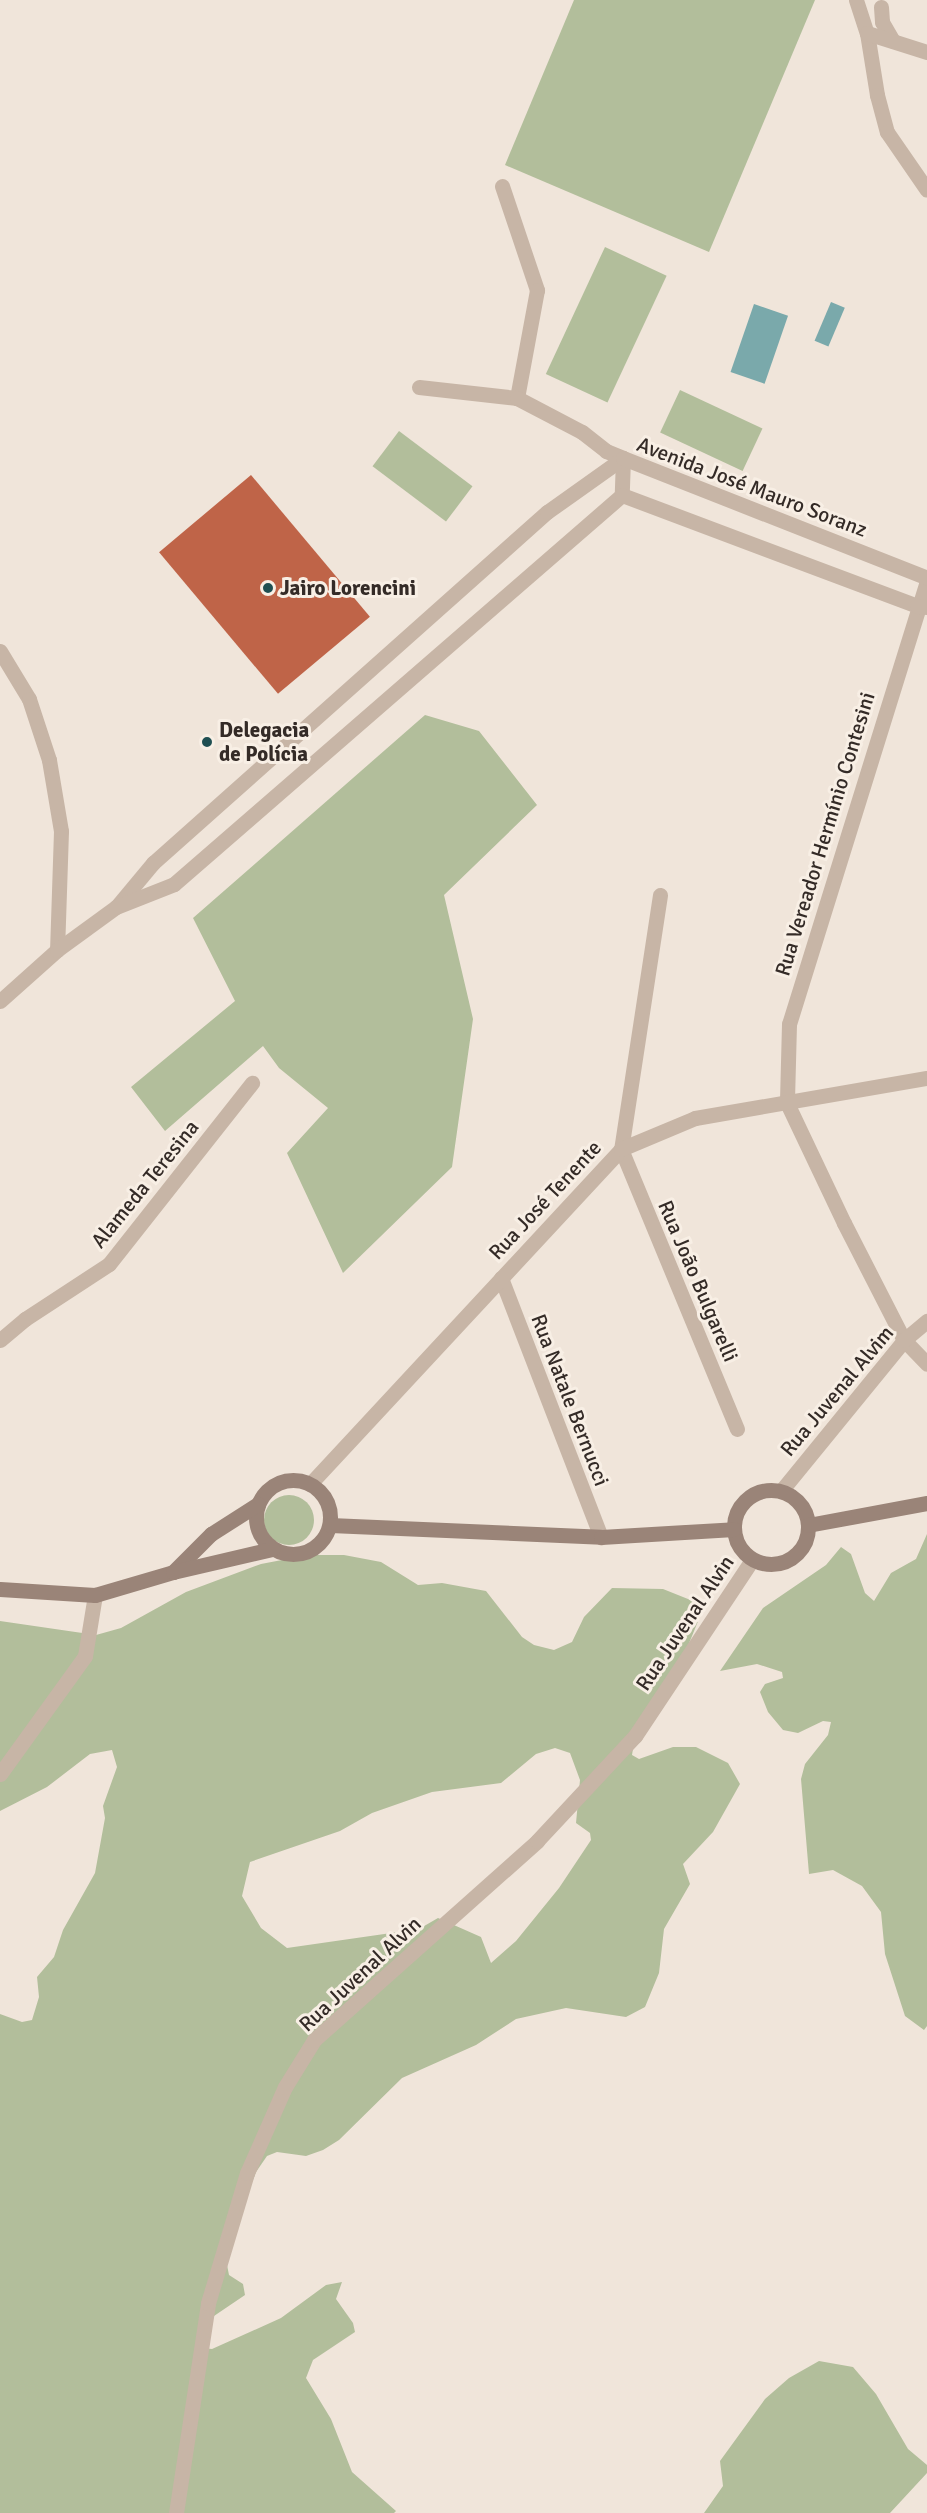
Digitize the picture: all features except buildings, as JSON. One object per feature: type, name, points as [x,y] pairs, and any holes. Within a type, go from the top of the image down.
[{"type":"main road","points":[[285,1480],[298,1480],[310,1484],[327,1501],[331,1513],[326,1537],[308,1552],[283,1554],[272,1549],[257,1529],[258,1504],[264,1493],[285,1480]]},
{"type":"main road","points":[[769,1489],[781,1491],[801,1504],[807,1515],[808,1525],[806,1541],[800,1552],[790,1560],[777,1565],[752,1560],[736,1541],[734,1529],[735,1518],[747,1498],[769,1489]]},
{"type":"main road","points":[[808,1525],[927,1503]]},
{"type":"main road","points":[[173,1572],[211,1534],[258,1504]]},
{"type":"main road","points":[[330,1525],[600,1537],[734,1529]]},
{"type":"main road","points":[[0,1589],[95,1595],[173,1572],[272,1549]]},
{"type":"street","points":[[857,4],[869,13],[882,3]]},
{"type":"street","points":[[882,3],[882,22],[893,41]]},
{"type":"street","points":[[857,4],[867,33],[877,95],[887,132],[927,190]]},
{"type":"street","points":[[867,33],[927,52]]},
{"type":"street","points":[[501,186],[537,290],[517,398]]},
{"type":"street","points":[[419,387],[517,398],[582,432],[606,451],[623,458],[622,495],[922,606]]},
{"type":"street","name":"Avenida José Mauro Soranz","points":[[0,1001],[57,950],[116,907],[153,863],[547,512],[623,458],[927,579]]},
{"type":"street","name":"Avenida José Mauro Soranz","points":[[116,907],[174,884],[622,495]]},
{"type":"street","name":"Rua Vereador Hermínio Contesini","points":[[788,1103],[789,1024],[922,606],[927,579]]},
{"type":"street","points":[[0,651],[29,699],[49,760],[61,831],[57,950]]},
{"type":"street","points":[[621,1149],[660,895]]},
{"type":"street","name":"Rua José Tenente","points":[[310,1484],[621,1149],[695,1118],[927,1078]]},
{"type":"street","name":"Alameda Teresina","points":[[0,1340],[25,1319],[110,1264],[252,1083]]},
{"type":"street","points":[[788,1103],[844,1223],[904,1340],[927,1364]]},
{"type":"street","name":"Rua João Bulgarelli","points":[[621,1149],[737,1429]]},
{"type":"street","name":"Rua Natale Bernucci","points":[[501,1278],[600,1537]]},
{"type":"street","name":"Rua Juvenal Alvim","points":[[781,1491],[904,1340],[927,1321]]},
{"type":"street","name":"Rua Juvenal Alvin","points":[[176,2513],[208,2303],[247,2173],[291,2078],[314,2040],[537,1841],[635,1736],[752,1560]]},
{"type":"street","points":[[0,1774],[85,1656],[95,1595]]},
{"type":"green space","points":[[574,0],[815,0],[709,252],[505,165]]},
{"type":"green space","points":[[605,247],[667,276],[607,403],[546,374]]},
{"type":"green space","points":[[680,390],[762,428],[743,471],[660,433]]},
{"type":"green space","points":[[399,431],[472,486],[446,522],[373,466]]},
{"type":"green space","points":[[425,715],[479,731],[537,805],[444,895],[473,1019],[452,1167],[343,1273],[287,1153],[328,1108],[279,1068],[263,1046],[165,1131],[131,1087],[235,1001],[193,918]]},
{"type":"green space","points":[[289,1495],[307,1502],[314,1520],[307,1538],[289,1545],[271,1538],[264,1520],[271,1502]]},
{"type":"green space","points":[[927,1534],[927,2026],[924,2030],[905,2016],[885,1954],[881,1912],[862,1886],[833,1870],[809,1874],[801,1779],[805,1764],[828,1735],[831,1722],[823,1721],[798,1733],[783,1730],[768,1712],[760,1692],[765,1684],[783,1678],[782,1672],[757,1664],[720,1671],[763,1608],[826,1565],[841,1547],[851,1554],[865,1593],[874,1601],[891,1573],[916,1559]]},
{"type":"green space","points":[[308,1555],[344,1555],[381,1562],[418,1585],[442,1583],[486,1591],[522,1637],[534,1645],[554,1650],[572,1642],[584,1617],[612,1588],[663,1589],[698,1603],[701,1614],[683,1658],[635,1736],[632,1755],[639,1759],[673,1747],[696,1747],[728,1763],[740,1784],[713,1832],[683,1864],[690,1884],[664,1929],[659,1973],[645,2007],[626,2017],[566,2008],[516,2019],[476,2045],[402,2078],[339,2140],[323,2150],[306,2156],[277,2152],[267,2156],[256,2172],[240,2213],[227,2265],[229,2275],[243,2284],[245,2295],[214,2316],[199,2339],[202,2348],[212,2349],[281,2318],[326,2285],[342,2282],[336,2299],[353,2323],[355,2332],[313,2360],[306,2378],[331,2419],[352,2472],[396,2511],[394,2513],[0,2513],[0,2014],[22,2022],[32,2020],[39,1997],[37,1977],[54,1957],[63,1930],[95,1873],[105,1818],[103,1806],[117,1767],[112,1750],[90,1754],[47,1787],[0,1811],[0,1621],[96,1635],[121,1628],[186,1592],[261,1564]],"holes":[[[555,1748],[570,1753],[580,1780],[576,1823],[590,1833],[591,1840],[559,1888],[516,1941],[491,1963],[481,1937],[438,1918],[419,1929],[287,1948],[261,1928],[242,1896],[250,1862],[340,1831],[372,1813],[432,1792],[501,1783],[536,1754]]]},
{"type":"green space","points":[[819,2361],[853,2367],[876,2394],[908,2449],[927,2465],[927,2473],[890,2513],[704,2513],[723,2486],[720,2461],[765,2399],[789,2378]]},
{"type":"water","points":[[831,302],[845,308],[828,347],[815,341]]},
{"type":"water","points":[[754,304],[788,316],[765,384],[731,372]]},
{"type":"place","name":"Jairo Lorencini","points":[[268,588]]},
{"type":"place","name":"Delegacia de Polícia","points":[[207,742]]}]
